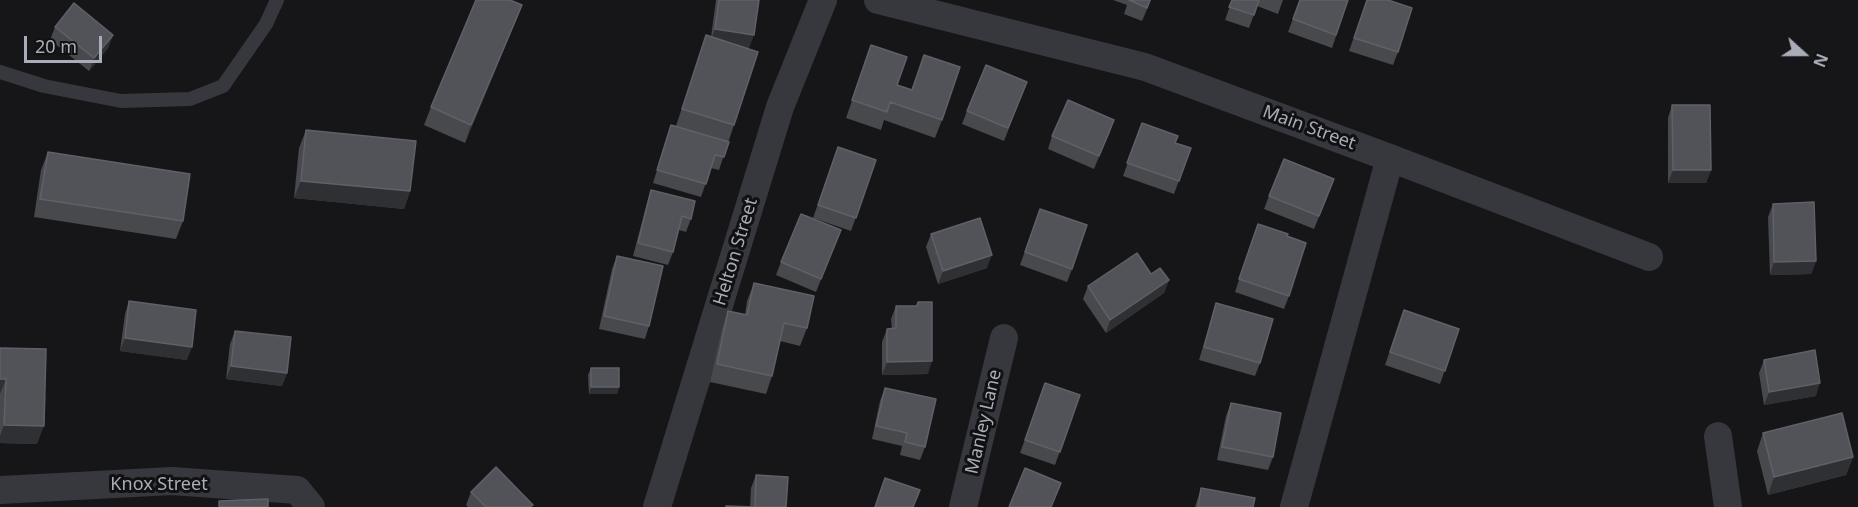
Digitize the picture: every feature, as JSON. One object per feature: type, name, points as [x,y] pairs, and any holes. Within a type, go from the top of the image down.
[{"type":"street","name":"Helton Street","points":[[657,507],[780,107],[823,0]]},
{"type":"street","name":"Main Street","points":[[879,0],[1145,68],[1649,257]]},
{"type":"street","points":[[1294,507],[1390,158]]},
{"type":"street","name":"Manley Lane","points":[[963,507],[1004,338]]},
{"type":"street","points":[[1718,436],[1728,507]]},
{"type":"street","name":"Knox Street","points":[[0,490],[172,481],[297,490],[311,507]]},
{"type":"lane","points":[[0,72],[44,86],[121,101],[190,99],[224,86],[266,24],[277,0]]},
{"type":"building","points":[[476,0],[510,0],[522,5],[471,125],[431,107]]},
{"type":"building","points":[[719,0],[759,0],[754,35],[715,29]]},
{"type":"building","points":[[1129,0],[1150,0],[1147,8]]},
{"type":"building","points":[[1232,0],[1259,0],[1254,15],[1229,7]]},
{"type":"building","points":[[1300,0],[1348,0],[1336,35],[1293,19]]},
{"type":"building","points":[[1367,0],[1388,0],[1412,8],[1398,52],[1354,38]]},
{"type":"building","points":[[74,3],[113,35],[94,58],[55,27]]},
{"type":"building","points":[[706,35],[758,52],[734,125],[682,109]]},
{"type":"building","points":[[871,45],[907,57],[897,85],[912,90],[924,55],[960,67],[942,120],[890,102],[887,112],[852,100]]},
{"type":"building","points":[[986,65],[1027,82],[1008,128],[967,111]]},
{"type":"building","points":[[1068,100],[1114,120],[1099,156],[1052,136]]},
{"type":"building","points":[[1672,105],[1710,105],[1711,170],[1673,170]]},
{"type":"building","points":[[1142,123],[1178,136],[1175,143],[1191,148],[1179,181],[1127,163]]},
{"type":"building","points":[[671,125],[729,142],[724,157],[715,155],[706,184],[657,170]]},
{"type":"building","points":[[306,130],[416,141],[410,191],[301,181]]},
{"type":"building","points":[[838,147],[876,160],[856,218],[818,205]]},
{"type":"building","points":[[48,152],[190,174],[183,221],[40,199]]},
{"type":"building","points":[[1284,159],[1334,179],[1319,216],[1269,196]]},
{"type":"building","points":[[651,190],[695,201],[691,219],[682,216],[673,252],[638,243]]},
{"type":"building","points":[[1814,202],[1816,261],[1774,262],[1773,204]]},
{"type":"building","points":[[1040,209],[1087,225],[1072,269],[1025,252]]},
{"type":"building","points":[[801,214],[841,230],[821,279],[781,262]]},
{"type":"building","points":[[980,218],[992,255],[943,271],[931,234]]},
{"type":"building","points":[[1258,224],[1306,243],[1289,296],[1239,279]]},
{"type":"building","points":[[1137,253],[1151,274],[1160,268],[1169,280],[1110,320],[1088,286]]},
{"type":"building","points":[[617,256],[663,266],[649,326],[604,316]]},
{"type":"building","points":[[754,283],[814,296],[807,328],[784,323],[772,376],[717,364],[728,311],[747,315]]},
{"type":"building","points":[[129,301],[196,310],[192,347],[125,338]]},
{"type":"building","points":[[918,302],[932,302],[932,361],[887,362],[887,329],[896,328],[896,306],[917,306]]},
{"type":"building","points":[[1216,303],[1273,319],[1260,363],[1204,347]]},
{"type":"building","points":[[1404,310],[1459,329],[1445,371],[1390,352]]},
{"type":"building","points":[[235,331],[291,337],[287,373],[231,366]]},
{"type":"building","points":[[0,348],[46,349],[44,426],[4,425],[6,379],[0,379]]},
{"type":"building","points":[[1815,350],[1820,383],[1769,392],[1764,360]]},
{"type":"building","points":[[591,368],[619,368],[619,387],[591,387]]},
{"type":"building","points":[[1045,383],[1080,395],[1060,452],[1025,440]]},
{"type":"building","points":[[885,388],[936,399],[925,447],[905,442],[907,433],[876,426]]},
{"type":"building","points":[[1231,403],[1281,413],[1273,457],[1222,447]]},
{"type":"building","points":[[1842,413],[1853,457],[1774,477],[1763,433]]},
{"type":"building","points":[[496,467],[533,505],[530,507],[486,507],[471,492]]},
{"type":"building","points":[[1025,468],[1061,483],[1051,507],[1009,507]]},
{"type":"building","points":[[756,475],[788,477],[786,507],[755,507]]},
{"type":"building","points":[[885,478],[920,490],[913,507],[875,507]]},
{"type":"building","points":[[1201,488],[1255,498],[1253,507],[1198,507]]},
{"type":"building","points":[[268,499],[268,507],[219,507],[219,501]]}]
